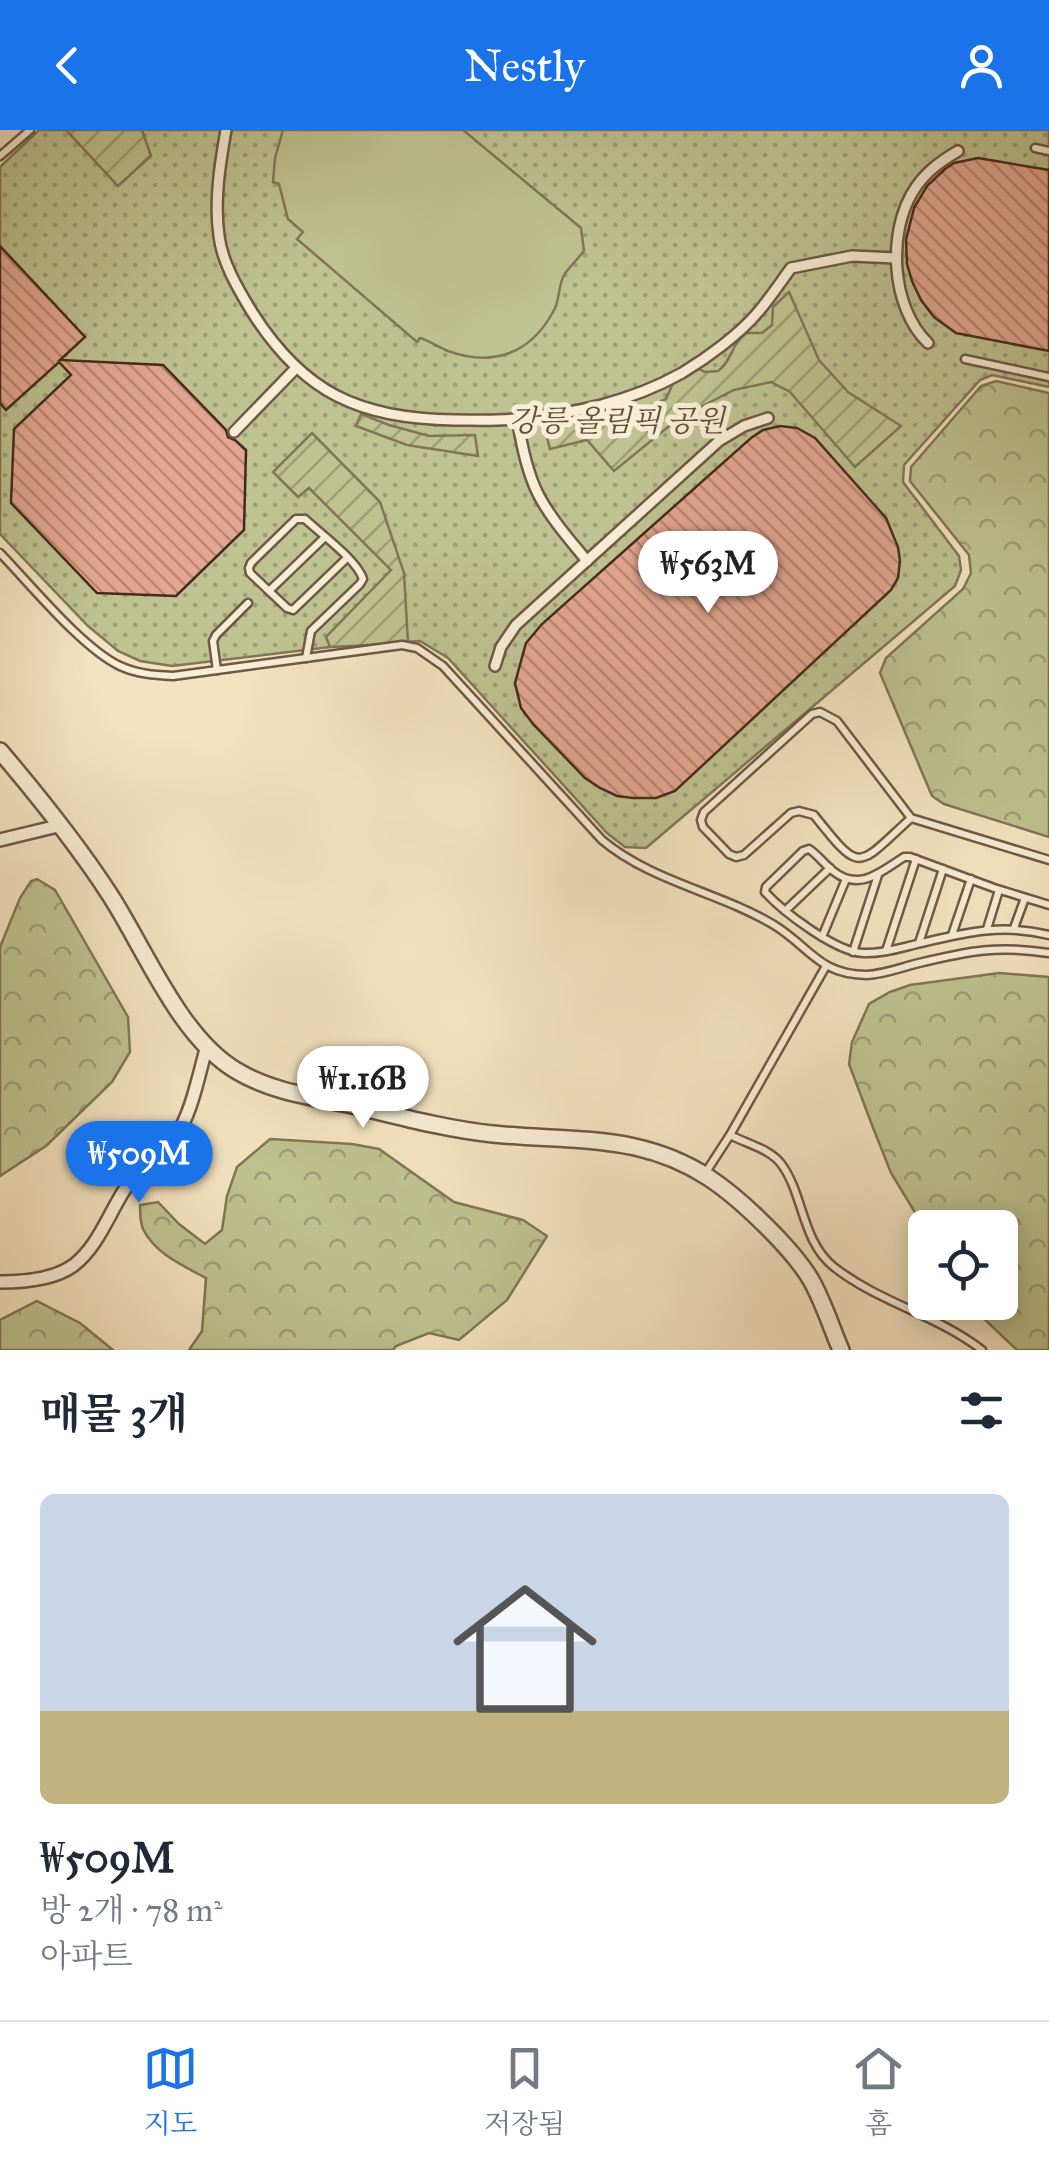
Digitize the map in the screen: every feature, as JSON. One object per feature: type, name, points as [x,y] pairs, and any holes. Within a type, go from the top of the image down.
[{"type":"street","points":[[226,130],[217,202],[218,236],[224,258],[245,300],[268,337],[296,368],[326,391],[356,406],[388,415],[496,421],[585,410],[634,396],[712,353],[757,314],[791,268],[852,256],[896,258]]},
{"type":"street","points":[[928,343],[914,329],[900,297],[896,258],[900,224],[914,190],[936,165],[958,151]]},
{"type":"street","points":[[234,432],[296,368]]},
{"type":"street","points":[[495,666],[516,625],[719,442],[744,426],[768,418]]},
{"type":"street","points":[[518,419],[525,459],[538,494],[587,561]]},
{"type":"street","points":[[0,751],[62,825],[112,898],[170,996],[207,1046],[236,1071],[269,1087],[462,1130],[635,1147],[705,1173],[727,1188],[790,1250],[810,1278],[841,1350]]},
{"type":"street","points":[[0,840],[62,825]]},
{"type":"street","points":[[0,1282],[51,1276],[73,1265],[94,1241],[131,1179],[167,1146],[183,1124],[207,1046]]},
{"type":"lane","points":[[0,156],[30,130]]},
{"type":"lane","points":[[1034,148],[1049,151]]},
{"type":"lane","points":[[965,359],[1049,377]]},
{"type":"lane","points":[[306,658],[311,631],[363,579],[362,572],[347,558],[324,538],[305,520],[296,518],[251,563],[250,573],[293,610],[347,558]]},
{"type":"lane","points":[[269,591],[324,538]]},
{"type":"lane","points":[[0,553],[78,634],[111,661],[138,672],[173,676],[402,645],[417,648],[444,666],[620,855],[756,915],[826,966],[844,973],[883,974],[964,952],[995,948],[1049,953]]},
{"type":"lane","points":[[216,670],[213,641],[248,603]]},
{"type":"lane","points":[[911,818],[870,856],[859,859],[842,850],[814,815],[807,812],[790,813],[744,855],[736,856],[729,854],[701,820],[704,812],[784,739],[812,714],[820,712],[837,721],[911,818],[1049,860]]},
{"type":"lane","points":[[1049,905],[904,857],[860,882],[846,879],[809,849],[803,850],[764,892],[822,937],[854,952],[886,951],[987,930],[1014,928],[1049,935]]},
{"type":"lane","points":[[886,951],[916,859]]},
{"type":"lane","points":[[786,910],[830,868]]},
{"type":"lane","points":[[920,943],[943,869]]},
{"type":"lane","points":[[854,952],[878,874]]},
{"type":"lane","points":[[822,937],[846,879]]},
{"type":"lane","points":[[952,936],[971,880]]},
{"type":"lane","points":[[987,930],[999,890]]},
{"type":"lane","points":[[1014,928],[1025,898]]},
{"type":"lane","points":[[705,1173],[826,966]]},
{"type":"lane","points":[[730,1134],[770,1153],[783,1166],[811,1236],[832,1266],[982,1350]]},
{"type":"green space","name":"강릉 올림픽 공원","points":[[39,130],[1049,130],[1049,387],[992,375],[980,380],[904,465],[903,482],[959,556],[961,570],[955,586],[646,848],[625,847],[607,833],[448,658],[420,641],[330,647],[172,666],[140,661],[118,651],[88,626],[0,534],[0,167]]},
{"type":"green space","points":[[66,130],[142,130],[151,156],[118,186]]},
{"type":"green space","points":[[283,130],[463,130],[581,228],[584,251],[564,275],[555,308],[544,326],[522,347],[495,357],[464,356],[420,338],[417,342],[297,239],[303,232],[288,219],[279,184],[273,182]]},
{"type":"green space","points":[[789,292],[819,360],[848,392],[901,426],[855,467],[790,392],[771,382],[734,390],[679,418],[614,471],[587,440],[550,449],[546,434],[590,416],[622,420],[637,416],[666,399],[674,381],[699,369],[718,371],[745,333],[762,333],[772,325],[773,307]]},
{"type":"green space","points":[[996,381],[1049,393],[1049,837],[944,804],[932,796],[880,673],[886,658],[963,589],[971,573],[969,555],[910,481],[911,467],[981,386]]},
{"type":"green space","points":[[361,414],[429,436],[475,435],[478,456],[407,445],[356,426]]},
{"type":"green space","points":[[312,433],[380,502],[404,573],[408,643],[330,647],[326,637],[391,570],[309,488],[298,497],[273,472]]},
{"type":"green space","points":[[37,879],[55,890],[128,1017],[130,1052],[112,1082],[46,1146],[0,1176],[0,947],[20,898],[31,881]]},
{"type":"green space","points":[[999,973],[1049,977],[1049,1350],[1017,1350],[985,1320],[1018,1320],[1018,1210],[913,1210],[891,1173],[849,1064],[852,1042],[869,1004],[910,985]]},
{"type":"green space","points":[[270,1139],[379,1149],[454,1202],[523,1220],[547,1236],[507,1300],[459,1340],[429,1333],[393,1350],[189,1350],[202,1331],[206,1278],[155,1246],[143,1229],[140,1205],[158,1202],[205,1244],[222,1230],[227,1196],[237,1167]]},
{"type":"green space","points":[[37,1301],[80,1323],[113,1350],[0,1350],[0,1320]]},
{"type":"building","points":[[978,158],[1049,170],[1049,351],[956,333],[934,317],[912,281],[906,240],[914,208],[927,186],[945,169]]},
{"type":"building","points":[[0,246],[85,337],[60,360],[163,365],[226,430],[228,437],[246,450],[244,530],[176,596],[97,593],[11,503],[14,429],[71,375],[59,362],[6,410],[0,403]]},
{"type":"building","points":[[780,426],[797,428],[815,438],[886,518],[898,547],[898,578],[891,590],[675,791],[656,798],[617,796],[585,778],[521,708],[515,683],[526,643],[542,624],[751,438]]}]
